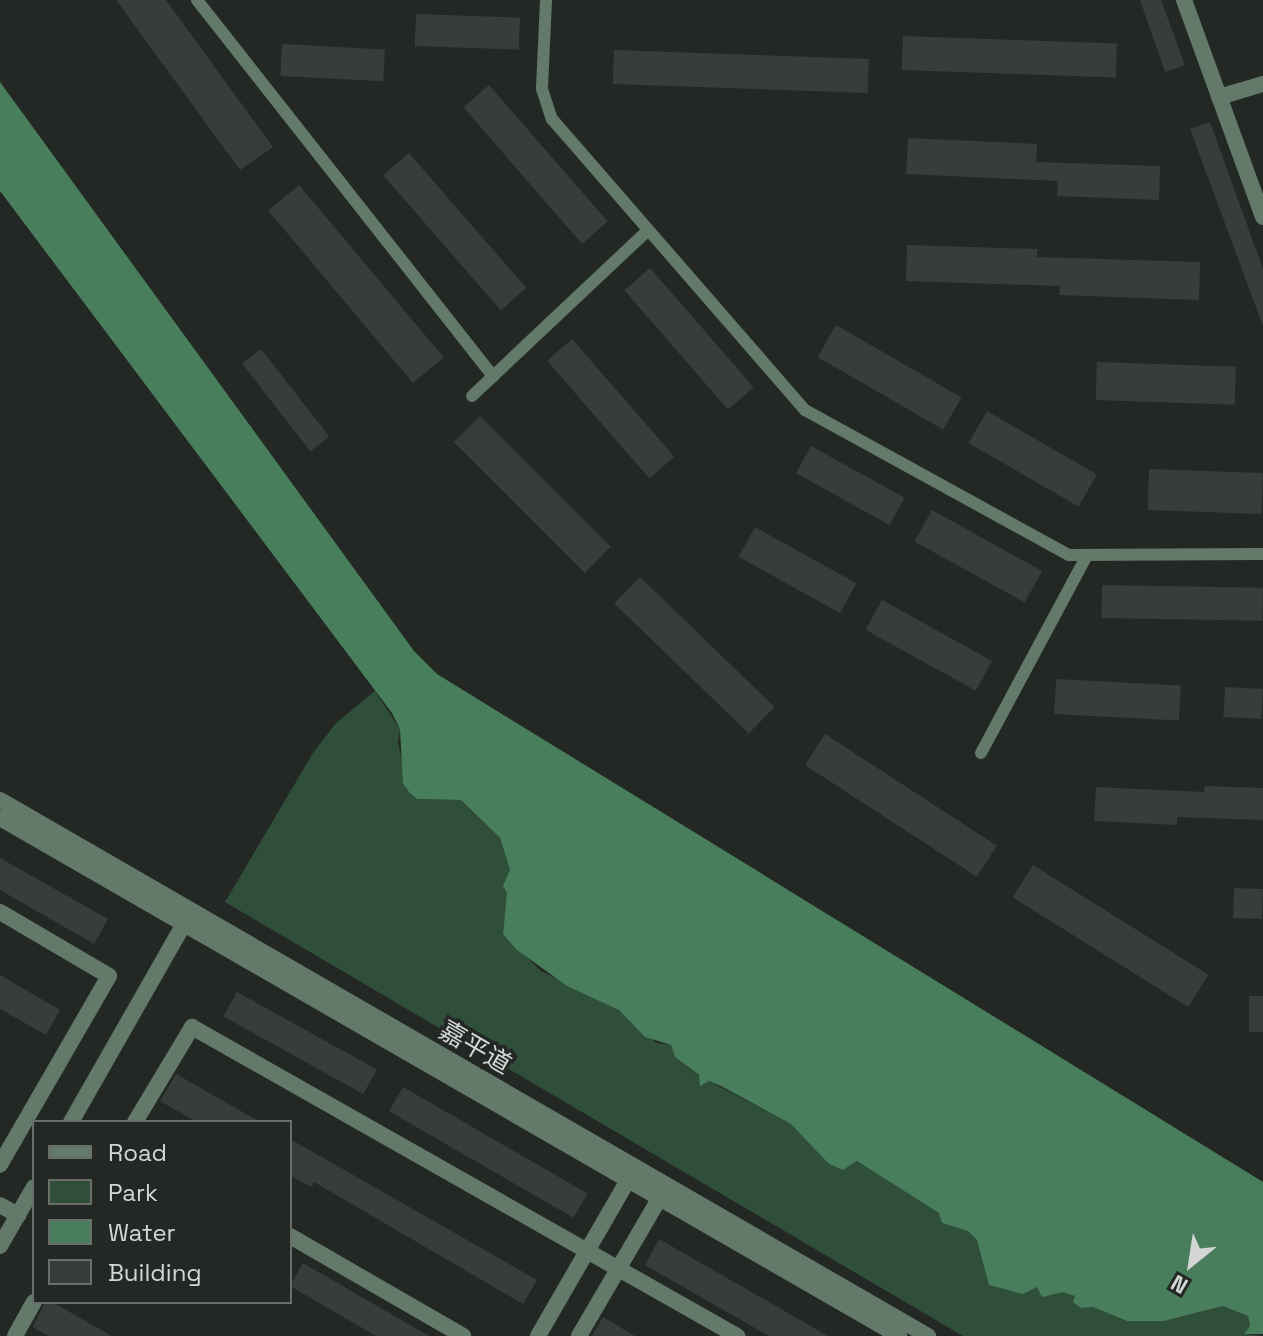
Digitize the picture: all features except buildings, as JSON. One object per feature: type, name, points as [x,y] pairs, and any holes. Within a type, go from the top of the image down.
[{"type":"street","points":[[1184,0],[1263,217]]},
{"type":"street","points":[[1219,97],[1263,84]]},
{"type":"street","name":"嘉平道","points":[[0,800],[188,918]]},
{"type":"street","name":"嘉平道","points":[[0,818],[188,918],[631,1174],[928,1336]]},
{"type":"street","points":[[0,912],[109,976],[0,1165]]},
{"type":"street","points":[[72,1120],[188,918]]},
{"type":"street","points":[[136,1120],[192,1027],[737,1336]]},
{"type":"street","points":[[538,1336],[631,1174]]},
{"type":"street","points":[[0,1246],[32,1190]]},
{"type":"street","points":[[579,1336],[663,1192]]},
{"type":"street","name":"嘉平道","points":[[663,1192],[899,1336]]},
{"type":"street","points":[[0,1205],[18,1215]]},
{"type":"street","points":[[292,1237],[463,1336]]},
{"type":"street","points":[[15,1336],[33,1304]]},
{"type":"lane","points":[[197,0],[493,376]]},
{"type":"lane","points":[[546,0],[542,89],[552,119],[805,410],[1069,555],[1263,554]]},
{"type":"lane","points":[[472,396],[648,230]]},
{"type":"lane","points":[[981,753],[1087,555]]},
{"type":"green space","points":[[375,691],[400,729],[398,743],[409,792],[418,799],[461,800],[500,838],[510,870],[503,934],[541,971],[619,1010],[656,1043],[671,1045],[675,1057],[699,1076],[792,1124],[829,1164],[843,1170],[857,1161],[940,1213],[942,1223],[968,1231],[977,1240],[990,1284],[1012,1291],[1037,1287],[1045,1294],[1063,1292],[1075,1295],[1081,1308],[1093,1307],[1127,1321],[1173,1319],[1223,1306],[1248,1316],[1250,1326],[1244,1334],[1263,1336],[963,1336],[225,902],[313,753],[336,723]]},
{"type":"water","points":[[0,82],[414,651],[437,674],[1263,1182],[1263,1334],[1244,1334],[1250,1326],[1248,1316],[1223,1306],[1164,1321],[1127,1321],[1093,1307],[1081,1308],[1073,1302],[1075,1296],[1063,1292],[1042,1297],[1037,1287],[1023,1294],[989,1285],[977,1240],[968,1231],[942,1223],[939,1213],[857,1161],[843,1170],[829,1164],[791,1124],[721,1086],[709,1081],[700,1086],[699,1075],[675,1057],[671,1045],[645,1037],[619,1010],[567,986],[517,950],[503,934],[507,893],[503,886],[510,870],[500,838],[461,800],[417,799],[409,792],[403,783],[400,729],[392,713],[0,191]]}]
